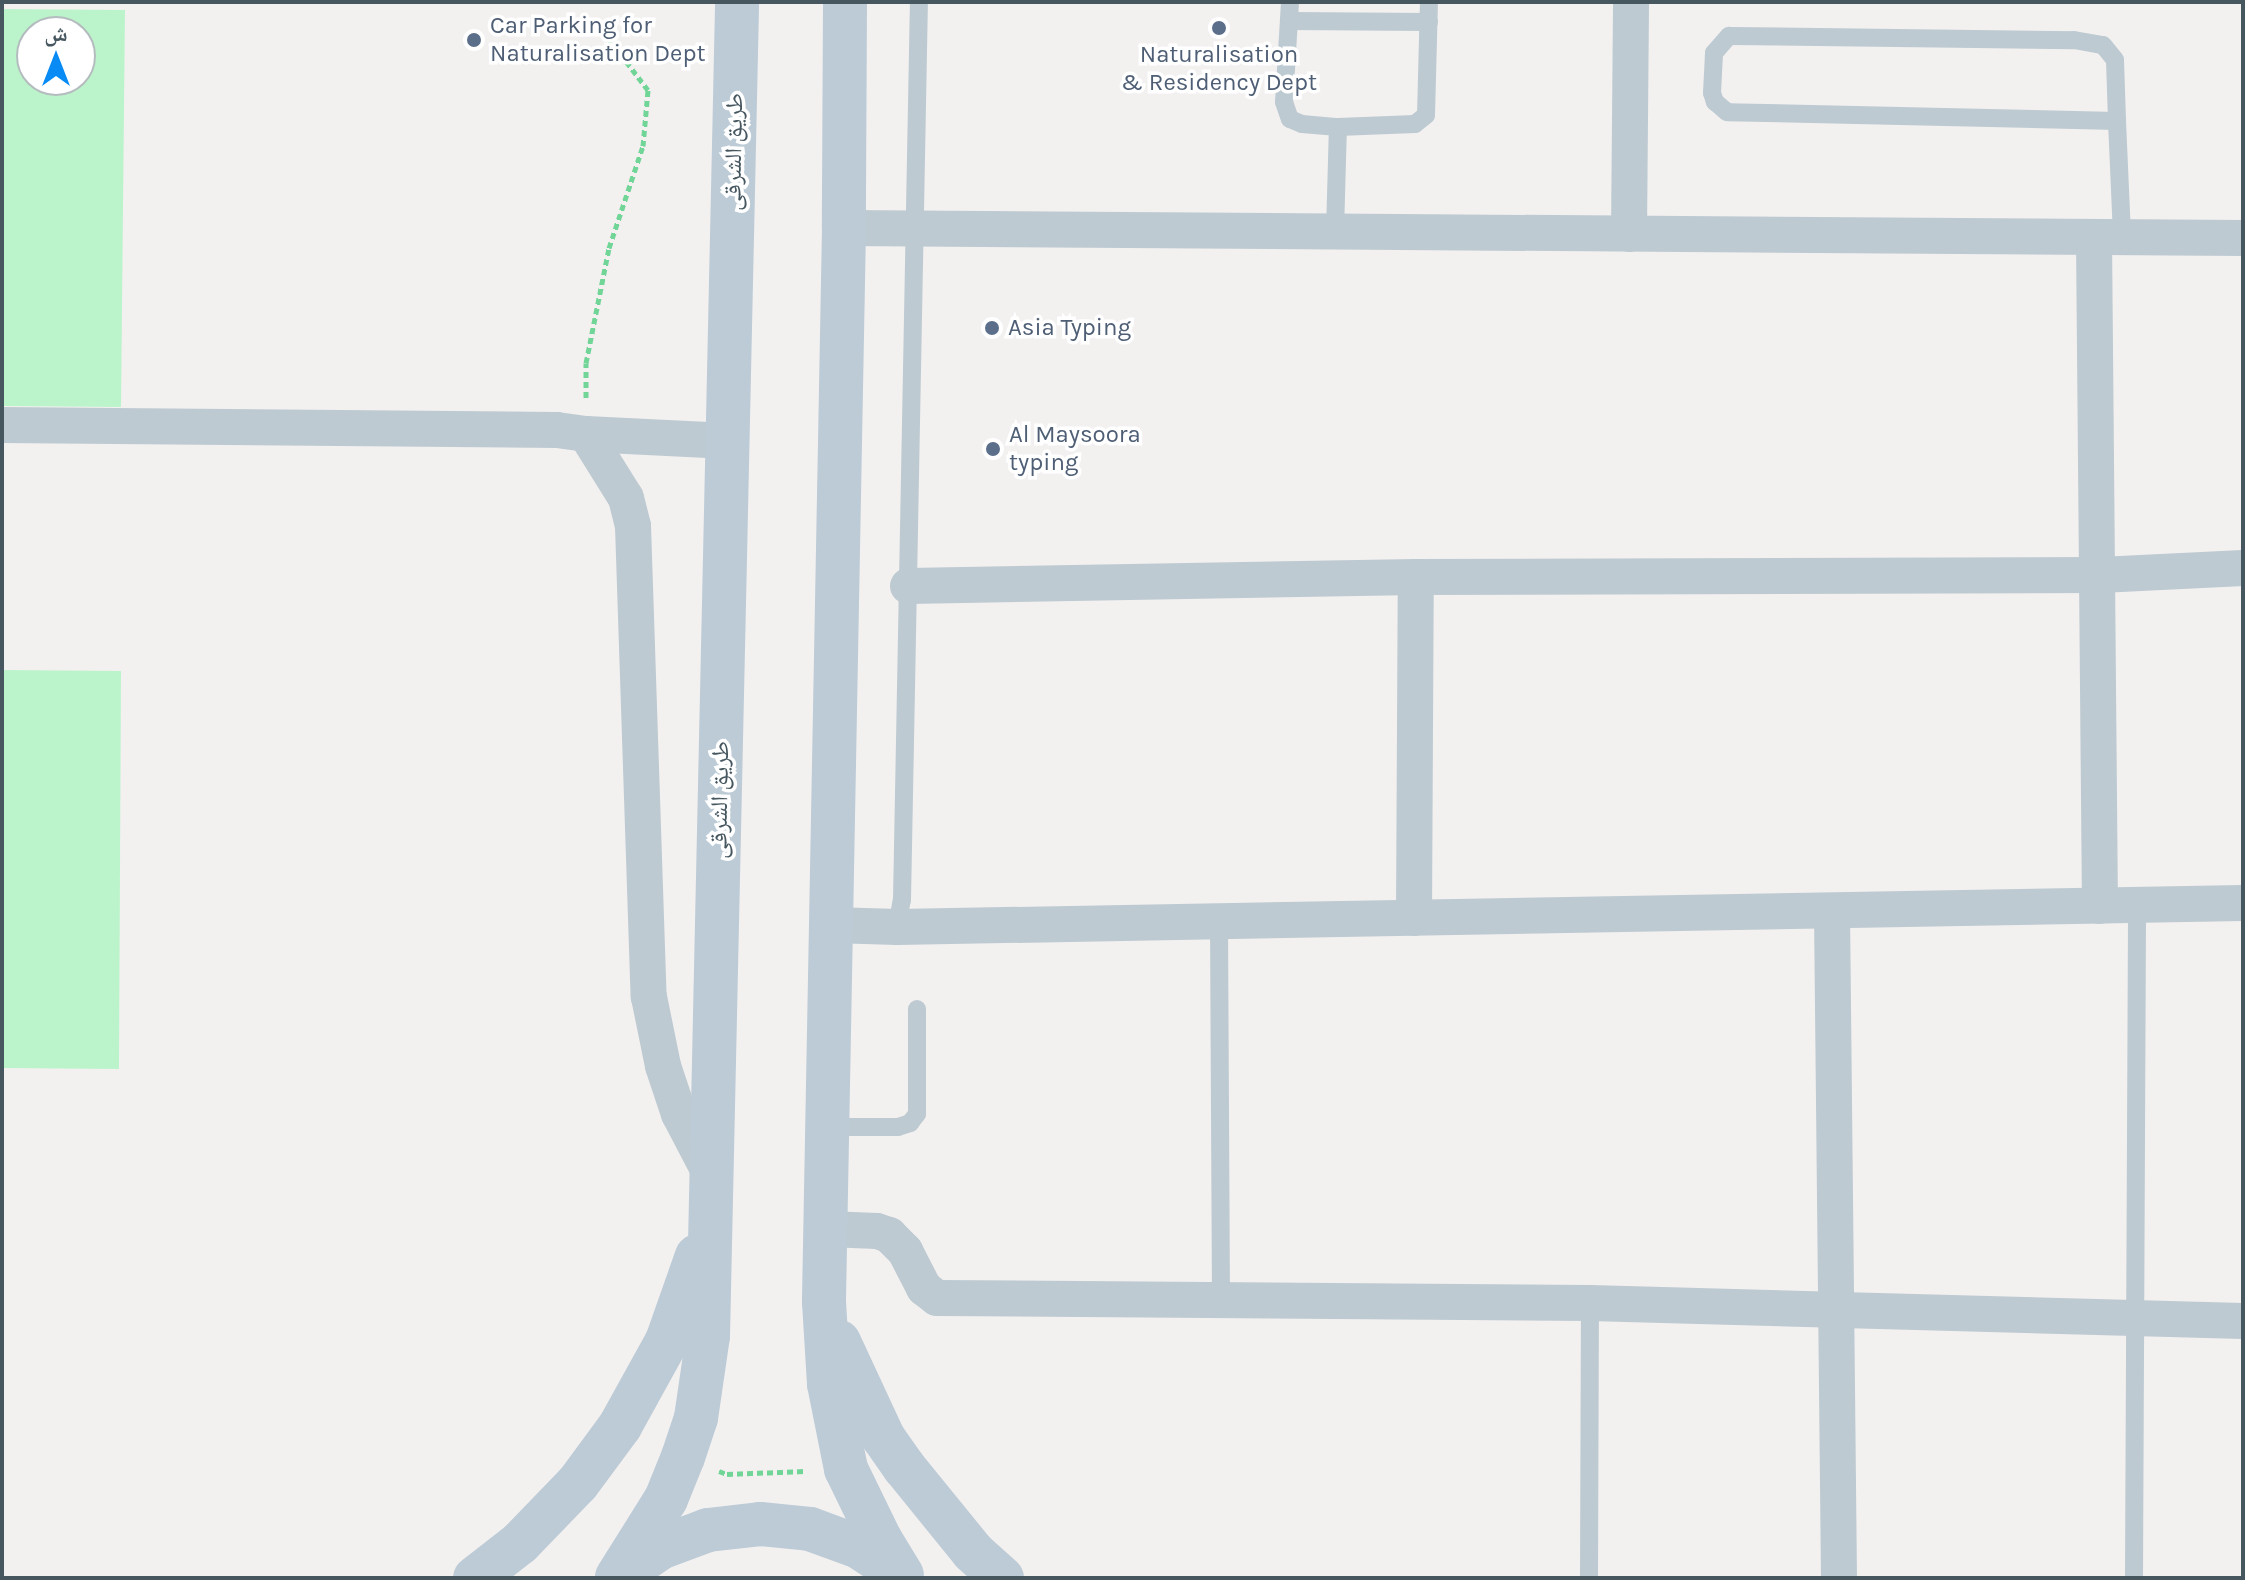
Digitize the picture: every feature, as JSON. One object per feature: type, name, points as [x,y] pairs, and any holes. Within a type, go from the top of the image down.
[{"type":"main road","name":"طريق الشرقى","points":[[617,1577],[666,1499],[683,1457],[704,1377],[713,1179],[737,2]]},
{"type":"main road","points":[[845,2],[844,228],[824,1302],[829,1384],[846,1469],[880,1539],[904,1576]]},
{"type":"main road","points":[[475,1578],[520,1543],[578,1483],[620,1426],[667,1341],[696,1262],[713,1179]]},
{"type":"main road","points":[[824,1302],[850,1371],[883,1437],[924,1497],[973,1552],[1002,1578]]},
{"type":"main road","points":[[617,1577],[660,1548],[696,1535],[760,1524],[810,1529],[859,1547],[904,1576]]},
{"type":"street","points":[[1629,234],[1631,2]]},
{"type":"street","points":[[844,228],[2243,238]]},
{"type":"street","points":[[2100,906],[2100,575],[2108,237]]},
{"type":"street","points":[[2,425],[557,430],[728,441]]},
{"type":"street","points":[[586,434],[626,498],[633,526],[649,997],[663,1066],[679,1114],[713,1179]]},
{"type":"street","points":[[908,586],[1416,577],[2100,575],[2243,568]]},
{"type":"street","points":[[1414,918],[1416,577]]},
{"type":"street","points":[[832,925],[897,927],[1219,922],[2243,903]]},
{"type":"street","points":[[1832,911],[1839,1578]]},
{"type":"street","points":[[827,1229],[877,1231],[889,1235],[905,1251],[924,1288],[937,1298],[1590,1303],[2243,1321]]},
{"type":"lane","points":[[897,927],[902,900],[912,228],[919,2]]},
{"type":"lane","points":[[1429,2],[1429,22],[1426,115],[1415,124],[1338,127],[1302,124],[1290,119],[1284,102],[1290,12],[1429,22]]},
{"type":"lane","points":[[2108,237],[2117,121],[2115,60],[2103,45],[2074,40],[1729,36],[1714,53],[1712,93],[1715,102],[1727,112],[2117,121]]},
{"type":"lane","points":[[1335,232],[1338,127]]},
{"type":"lane","points":[[2134,1578],[2137,906]]},
{"type":"lane","points":[[1219,922],[1221,1301]]},
{"type":"lane","points":[[828,1127],[898,1127],[910,1123],[917,1114],[917,1009]]},
{"type":"lane","points":[[1589,1578],[1590,1303]]},
{"type":"path","points":[[586,434],[586,363],[609,248],[643,146],[648,90],[600,27]]},
{"type":"path","points":[[683,1457],[727,1474],[846,1469]]},
{"type":"green space","points":[[2,9],[125,10],[121,407],[2,406]]},
{"type":"green space","points":[[2,670],[121,671],[119,1069],[2,1068]]},
{"type":"place","name":"Naturalisation & Residency Dept","points":[[1219,28]]},
{"type":"place","name":"Car Parking for Naturalisation Dept","points":[[474,40]]},
{"type":"place","name":"Asia Typing","points":[[992,328]]},
{"type":"place","name":"Al Maysoora typing","points":[[993,449]]}]
